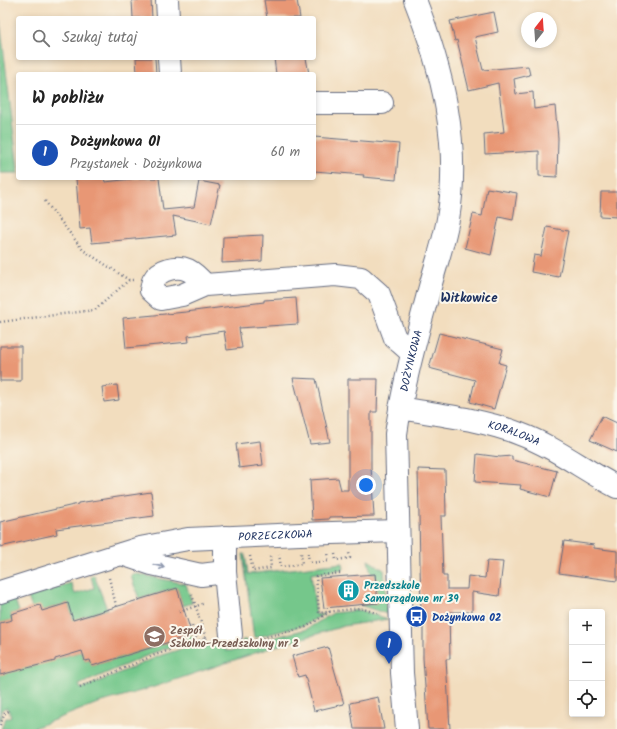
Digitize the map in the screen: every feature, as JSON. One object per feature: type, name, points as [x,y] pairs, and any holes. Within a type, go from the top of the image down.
[{"type":"street","points":[[167,0],[168,16]]},
{"type":"street","name":"DOŻYNKOWA","points":[[407,729],[402,674],[396,434],[412,353],[448,220],[452,189],[451,146],[447,106],[439,70],[415,0]]},
{"type":"street","points":[[169,60],[170,72]]},
{"type":"street","points":[[316,103],[382,103]]},
{"type":"street","points":[[153,280],[151,290],[161,299],[182,295],[205,285],[335,275],[361,278],[379,294],[395,338],[412,353]]},
{"type":"street","name":"KORALOWA","points":[[400,408],[487,423],[520,434],[548,446],[617,487]]},
{"type":"street","name":"PORZECZKOWA","points":[[0,592],[122,554],[188,539],[398,531]]},
{"type":"street","points":[[225,537],[224,572],[231,635]]},
{"type":"street","points":[[122,554],[152,564],[200,575],[224,572]]},
{"type":"path","points":[[45,201],[83,250],[129,280],[153,280]]},
{"type":"path","points":[[0,322],[95,310],[129,280]]},
{"type":"path","points":[[335,548],[336,560],[350,558],[349,547]]},
{"type":"path","points":[[308,550],[309,563],[329,561],[328,548]]},
{"type":"path","points":[[250,551],[253,570],[271,568],[270,552]]},
{"type":"path","points":[[279,552],[281,567],[302,564],[301,551]]},
{"type":"path","points":[[340,573],[316,576],[319,613],[360,608],[385,616]]},
{"type":"path","points":[[108,575],[118,609]]},
{"type":"path","points":[[80,687],[155,655],[206,638],[192,594]]},
{"type":"path","points":[[179,612],[205,603]]},
{"type":"path","points":[[264,639],[306,627],[331,611]]},
{"type":"path","points":[[188,626],[192,625],[197,641]]},
{"type":"path","points":[[0,725],[5,713],[9,711]]},
{"type":"green space","points":[[0,21],[16,153],[16,173],[0,173]]},
{"type":"green space","points":[[243,554],[245,554],[248,574],[343,563],[344,569],[311,574],[316,615],[324,614],[305,625],[254,638]]},
{"type":"green space","points":[[368,560],[384,570],[387,614],[360,605],[378,603],[375,574],[371,574]]},
{"type":"green space","points":[[132,574],[186,584],[192,603],[183,606],[177,588],[139,599],[131,576]]},
{"type":"green space","points":[[94,575],[107,609],[82,617],[75,627],[68,603],[42,611],[32,608],[28,597],[71,583],[75,594],[94,588],[91,576]]},
{"type":"green space","points":[[12,593],[19,611],[11,614],[12,620],[0,623],[0,596]]},
{"type":"green space","points":[[360,610],[388,619],[344,626],[273,647],[151,688],[95,704],[31,729],[1,729],[6,718],[10,718],[11,716],[8,708],[4,708],[1,711],[2,717],[0,721],[0,671],[28,668],[82,651],[85,661],[90,660],[92,666],[192,635],[193,639],[153,653],[79,685],[81,689],[162,655],[204,642],[206,644],[225,642],[226,651],[243,650],[242,640],[247,640],[248,644],[307,629],[333,613]]},
{"type":"building","points":[[132,0],[151,0],[152,16],[133,16]]},
{"type":"building","points":[[264,0],[297,0],[300,16],[267,16]]},
{"type":"building","points":[[494,12],[498,32],[475,37],[483,70],[528,66],[530,75],[514,79],[516,94],[533,92],[534,109],[555,106],[558,138],[557,177],[539,176],[539,151],[485,154],[484,134],[504,132],[498,83],[469,90],[457,40],[455,41],[450,21]]},
{"type":"building","points":[[136,60],[155,60],[156,72],[137,72]]},
{"type":"building","points":[[274,60],[306,60],[309,72],[276,72]]},
{"type":"building","points":[[316,137],[399,144],[396,180],[363,177],[364,175],[316,171]]},
{"type":"building","points":[[76,180],[104,180],[105,182],[123,180],[159,180],[163,210],[194,207],[199,181],[220,185],[211,224],[173,216],[176,235],[92,243],[90,228],[80,229]]},
{"type":"building","points":[[487,188],[517,193],[513,220],[499,217],[491,255],[465,248],[473,214],[482,216]]},
{"type":"building","points":[[601,192],[617,192],[617,217],[600,216]]},
{"type":"building","points":[[547,227],[568,231],[559,277],[531,272],[534,255],[541,256]]},
{"type":"building","points":[[263,235],[262,261],[222,263],[223,237]]},
{"type":"building","points":[[296,298],[298,324],[239,328],[242,348],[227,350],[224,331],[188,336],[189,342],[126,348],[123,318],[186,312],[264,302],[264,300]]},
{"type":"building","points":[[439,333],[503,349],[499,363],[506,365],[494,409],[470,402],[475,380],[429,368]]},
{"type":"building","points":[[0,346],[21,346],[21,381],[0,381]]},
{"type":"building","points":[[293,378],[316,379],[330,442],[310,444]]},
{"type":"building","points":[[348,379],[378,379],[377,412],[371,412],[371,467],[374,516],[329,517],[329,519],[312,520],[310,480],[338,478],[341,490],[348,490]]},
{"type":"building","points":[[117,385],[119,400],[104,402],[102,387]]},
{"type":"building","points":[[602,416],[617,423],[617,452],[590,440]]},
{"type":"building","points":[[260,441],[263,465],[239,468],[236,444]]},
{"type":"building","points":[[477,454],[500,457],[512,456],[512,460],[557,471],[550,497],[520,489],[521,485],[475,482]]},
{"type":"building","points":[[418,469],[445,470],[446,516],[441,516],[443,576],[447,576],[447,589],[467,589],[468,576],[485,578],[487,561],[503,562],[499,596],[472,592],[472,612],[449,612],[450,659],[446,659],[450,729],[428,729],[423,658],[423,613],[421,612]]},
{"type":"building","points":[[151,492],[154,516],[56,529],[57,534],[0,547],[0,522],[78,503]]},
{"type":"building","points":[[564,541],[594,545],[594,548],[617,551],[617,581],[559,573]]},
{"type":"building","name":"Przedszkole Samorządowe nr 39","points":[[375,574],[378,603],[324,608],[320,578]]},
{"type":"building","points":[[177,588],[192,635],[92,666],[90,660],[85,661],[82,651],[55,659],[55,661],[0,675],[0,623],[12,620],[11,614],[40,605],[42,611],[68,603],[73,620]]},
{"type":"building","points":[[328,647],[344,704],[314,711],[305,675],[298,677],[292,656]]},
{"type":"building","points":[[378,697],[384,729],[354,729],[350,703]]},
{"type":"place","name":"Przedszkole Samorządowe nr 39","points":[[349,591]]},
{"type":"place","name":"Dożynkowa 02","points":[[416,617]]},
{"type":"place","name":"Zespół Szkolno-Przedszkolny nr 2","points":[[154,636]]},
{"type":"place","name":"Dożynkowa 01","points":[[389,664]]},
{"type":"district","name":"Witkowice","points":[[469,297]]}]
